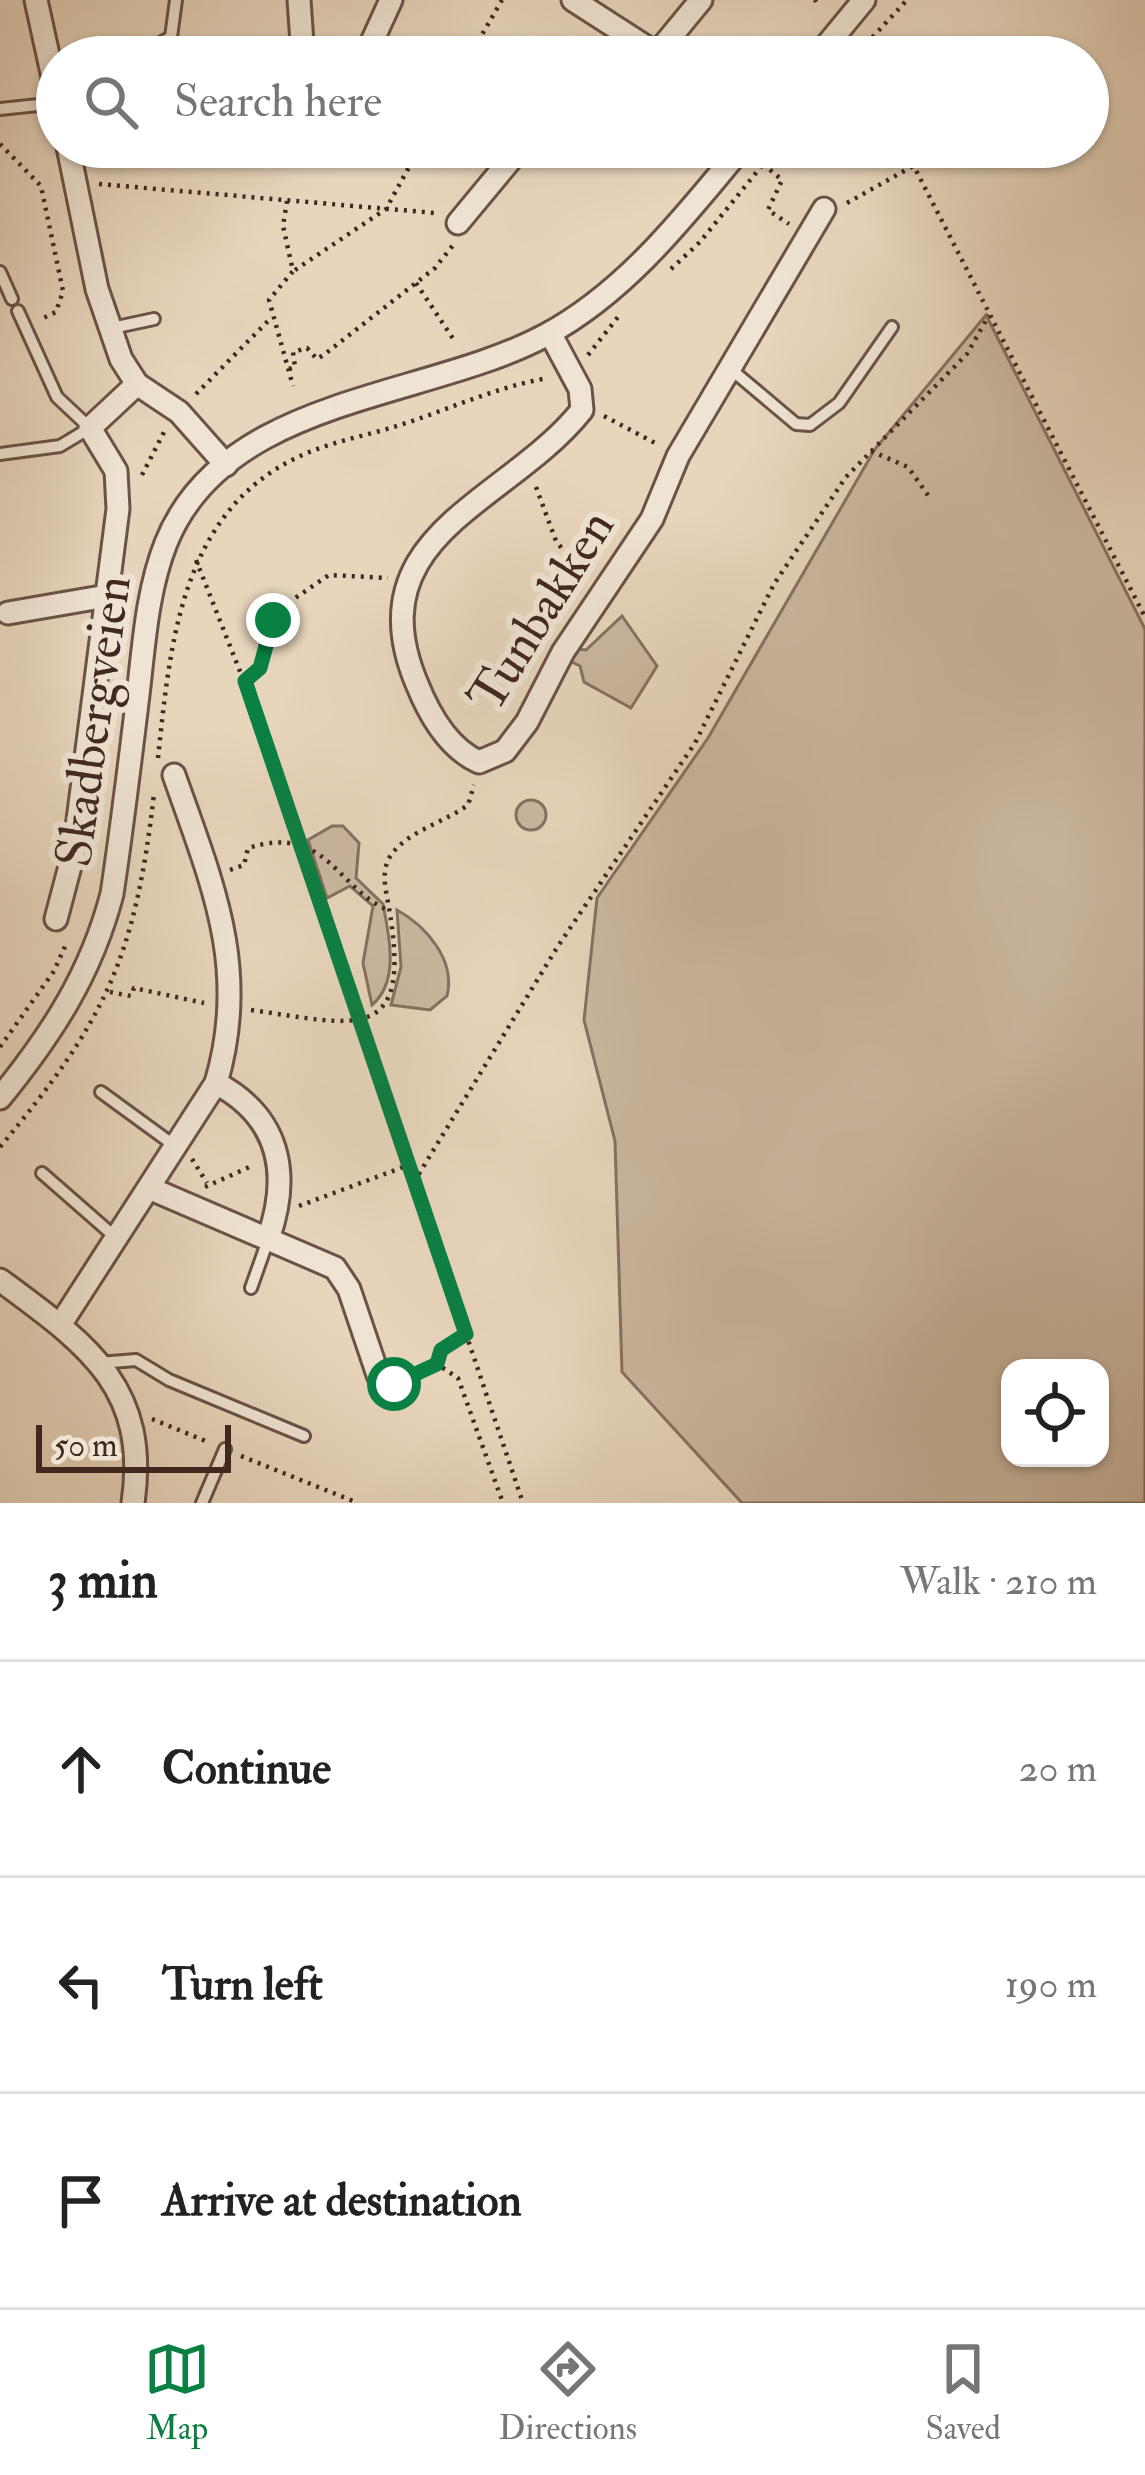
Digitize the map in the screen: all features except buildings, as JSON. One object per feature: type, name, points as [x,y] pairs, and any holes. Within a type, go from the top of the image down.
[{"type":"street","points":[[36,0],[46,36]]},
{"type":"street","points":[[299,0],[302,36]]},
{"type":"street","points":[[375,36],[391,0]]},
{"type":"street","points":[[573,0],[626,36]]},
{"type":"street","points":[[672,36],[701,0]]},
{"type":"street","points":[[834,36],[864,0]]},
{"type":"street","points":[[73,168],[109,329],[137,384],[179,412],[226,465]]},
{"type":"street","points":[[458,223],[504,168]]},
{"type":"street","name":"Skadbergveien","points":[[0,1098],[50,1036],[99,942],[115,878],[153,584],[182,512],[226,465],[259,440],[315,415],[459,373],[550,333],[633,270],[723,168]]},
{"type":"street","name":"Tunbakken","points":[[550,333],[583,395],[582,410],[528,463],[457,516],[406,578],[400,621],[411,670],[449,741],[478,762],[505,751],[527,722],[563,652],[645,530],[678,456],[733,371],[824,209]]},
{"type":"street","points":[[56,919],[74,851],[120,486],[110,455],[90,428],[137,384]]},
{"type":"street","name":"Skadbergveien","points":[[8,613],[107,596]]},
{"type":"street","points":[[60,1324],[216,1083],[230,1007],[228,939],[174,775]]},
{"type":"street","points":[[216,1083],[256,1110],[276,1156],[282,1184],[268,1239]]},
{"type":"street","points":[[149,1188],[340,1273],[378,1375]]},
{"type":"street","points":[[0,1280],[60,1324],[99,1363],[131,1411],[137,1456],[133,1503]]},
{"type":"lane","points":[[171,36],[176,0]]},
{"type":"lane","points":[[0,109],[36,103]]},
{"type":"lane","points":[[0,272],[57,397],[90,428],[60,446],[0,454]]},
{"type":"lane","points":[[109,329],[154,319]]},
{"type":"lane","points":[[733,371],[796,424],[810,425],[839,403],[892,327]]},
{"type":"lane","points":[[101,1092],[176,1146]]},
{"type":"lane","points":[[42,1173],[114,1236]]},
{"type":"lane","points":[[251,1288],[268,1239]]},
{"type":"lane","points":[[99,1363],[136,1360],[169,1379],[304,1436]]},
{"type":"lane","points":[[202,1503],[225,1449]]},
{"type":"path","points":[[481,36],[502,0]]},
{"type":"path","points":[[875,36],[907,0]]},
{"type":"path","points":[[0,144],[40,186],[63,292],[56,312],[27,326]]},
{"type":"path","points":[[293,386],[269,300],[293,271],[386,209],[408,168]]},
{"type":"path","points":[[768,168],[782,180],[770,214],[809,235]]},
{"type":"path","points":[[854,200],[910,168]]},
{"type":"path","points":[[915,168],[1145,617]]},
{"type":"path","points":[[94,184],[440,214],[458,223],[454,246],[415,282],[317,359],[307,348],[293,352],[295,367],[289,369]]},
{"type":"path","points":[[287,199],[283,226],[293,271]]},
{"type":"path","points":[[415,282],[456,343]]},
{"type":"path","points":[[193,399],[274,315]]},
{"type":"path","points":[[414,1181],[558,946],[694,743],[774,584],[846,477],[967,354],[989,315]]},
{"type":"path","points":[[600,414],[644,436]]},
{"type":"path","points":[[871,451],[896,457],[930,498]]},
{"type":"path","points":[[528,463],[556,541],[576,566]]},
{"type":"path","points":[[563,652],[553,600],[576,566],[595,556]]},
{"type":"path","points":[[196,560],[245,681],[524,1503]]},
{"type":"path","points":[[245,681],[260,668],[279,609],[329,575],[406,578]]},
{"type":"path","points":[[110,992],[131,996],[134,988],[230,1007],[361,1022],[384,1006],[396,981],[384,879],[388,858],[402,843],[468,805],[478,762]]},
{"type":"path","points":[[209,877],[244,865],[248,848],[271,841],[302,847],[390,911]]},
{"type":"path","points":[[194,1208],[207,1184],[276,1156]]},
{"type":"path","points":[[276,1213],[408,1166]]},
{"type":"path","points":[[378,1375],[382,1382],[394,1384],[437,1364],[441,1350],[466,1334]]},
{"type":"path","points":[[437,1364],[458,1378],[503,1503]]},
{"type":"path","points":[[131,1411],[358,1503]]},
{"type":"shaded area","points":[[986,315],[1145,629],[1145,1503],[742,1503],[622,1372],[615,1141],[584,1020],[597,898],[708,738],[875,449]]},
{"type":"shaded area","points":[[622,616],[657,666],[631,708],[584,682],[580,666],[570,661],[576,649],[586,650]]},
{"type":"shaded area","points":[[531,800],[546,815],[531,830],[516,815]]},
{"type":"shaded area","points":[[332,826],[343,826],[359,843],[356,878],[383,904],[389,971],[372,1005],[363,963],[373,906],[350,886],[327,898],[308,840]]},
{"type":"shaded area","points":[[397,910],[428,935],[443,957],[447,996],[430,1010],[391,1005],[401,967]]},
{"type":"route","points":[[273,620],[260,668],[245,681],[466,1334],[441,1350],[437,1364],[394,1384]]}]
